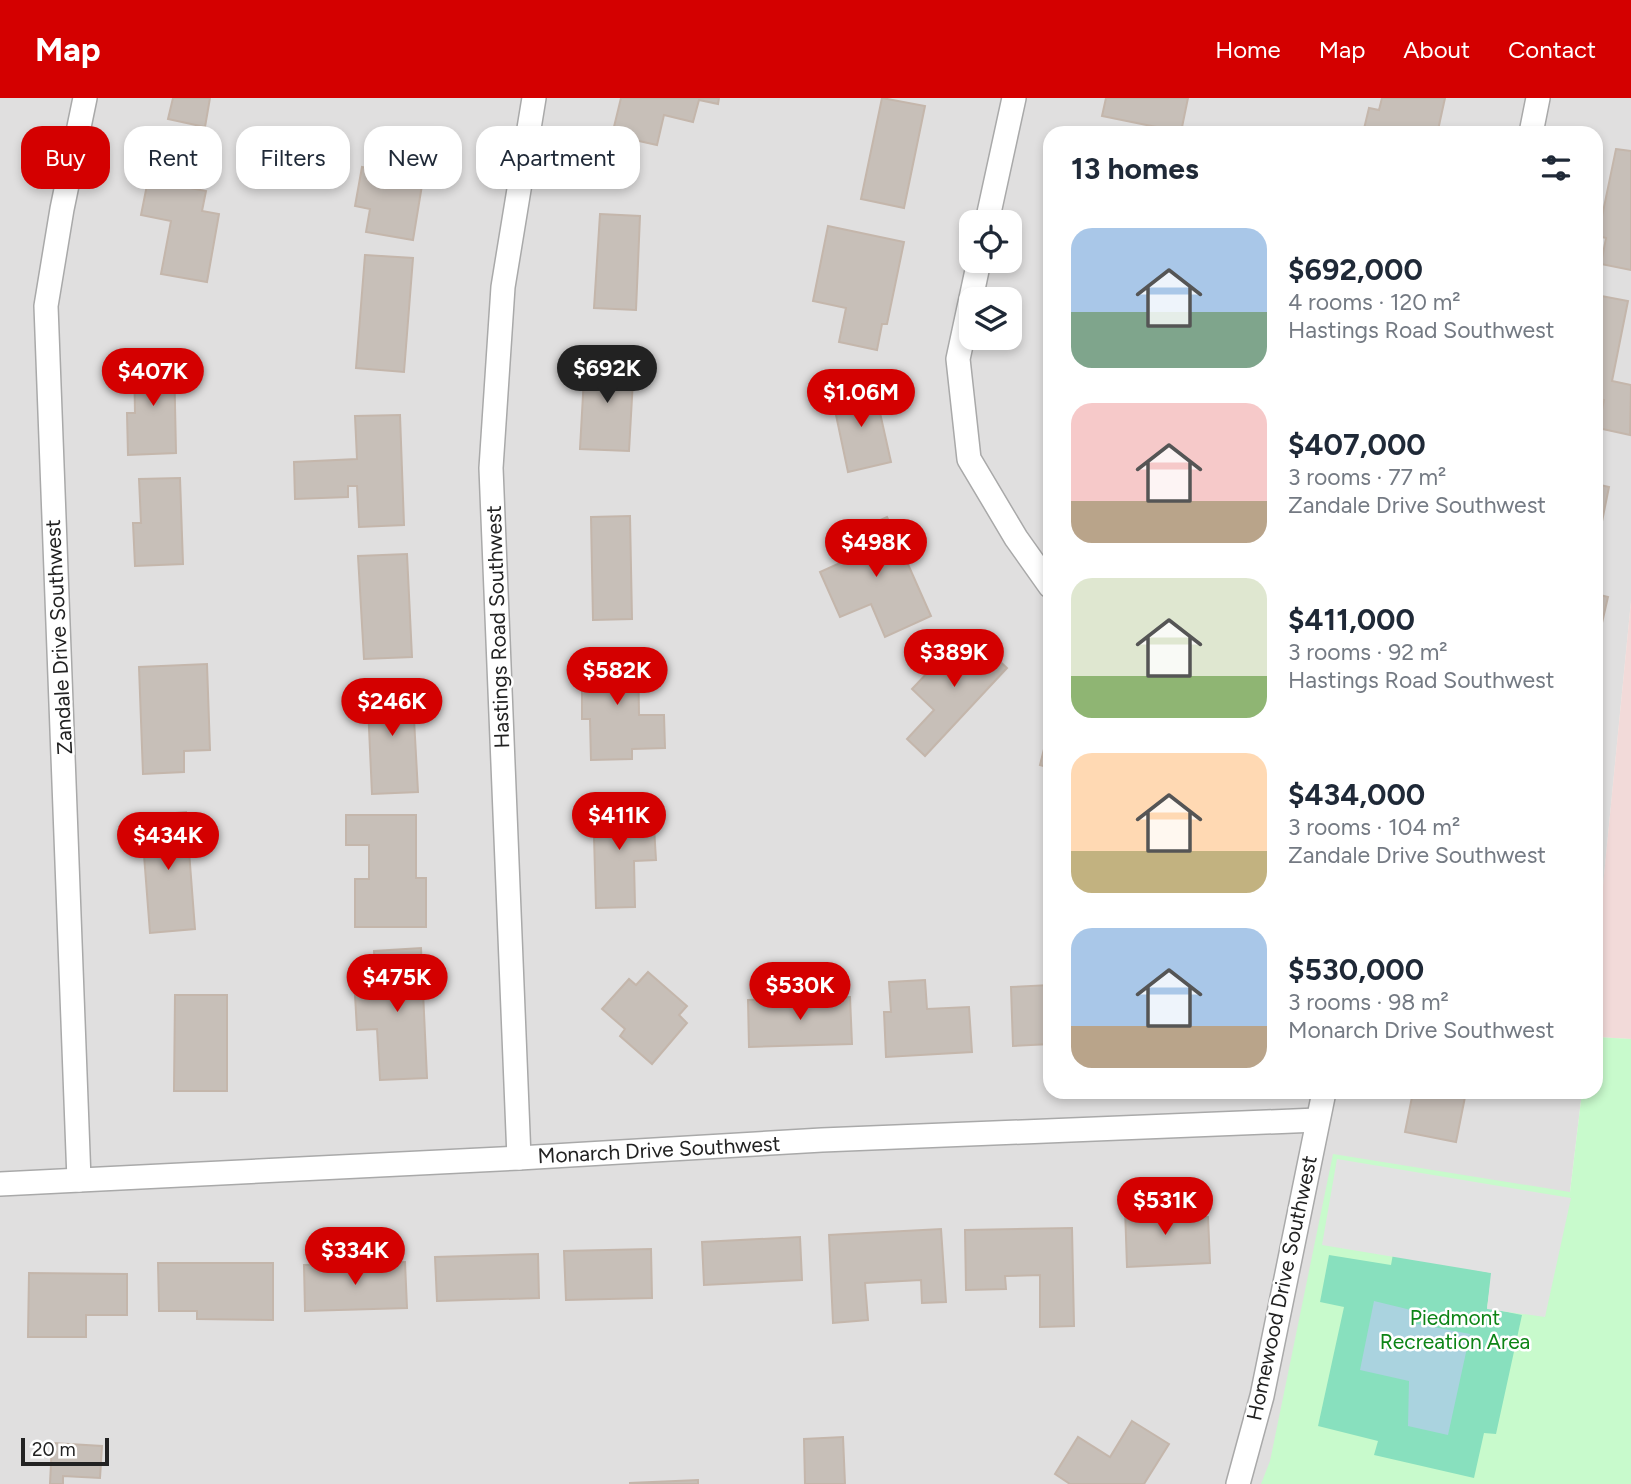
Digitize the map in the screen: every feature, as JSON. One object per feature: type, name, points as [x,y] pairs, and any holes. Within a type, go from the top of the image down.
[{"type":"street","name":"Zandale Drive Southwest","points":[[79,1180],[46,306],[62,209],[85,98]]},
{"type":"street","name":"Hastings Road Southwest","points":[[519,1158],[491,467],[503,288],[534,98]]},
{"type":"street","points":[[990,210],[1014,98]]},
{"type":"street","points":[[1532,126],[1538,98]]},
{"type":"street","points":[[976,273],[958,359],[969,459],[1016,538],[1043,576]]},
{"type":"street","name":"Homewood Drive Southwest","points":[[1238,1484],[1262,1396],[1322,1099]]},
{"type":"street","name":"Monarch Drive Southwest","points":[[0,1184],[822,1140],[1317,1120]]},
{"type":"shaded area","points":[[0,98],[1631,98],[1631,601],[1603,887],[1603,126],[1043,126],[1043,1099],[1581,1099],[1570,1192],[1604,1484],[0,1484]]},
{"type":"shaded area","points":[[1631,601],[1631,1039],[1603,1037],[1603,886]]},
{"type":"shaded area","points":[[1337,1159],[1571,1198],[1545,1317],[1487,1309],[1491,1273],[1322,1245]]},
{"type":"green space","name":"Piedmont Recreation Area","points":[[1603,1037],[1631,1039],[1631,1484],[1261,1484],[1270,1461],[1333,1154],[1570,1192],[1581,1099],[1603,1099]]},
{"type":"green space","points":[[1393,1254],[1492,1273],[1487,1308],[1522,1315],[1496,1434],[1484,1433],[1474,1478],[1374,1455],[1378,1441],[1318,1426],[1344,1307],[1320,1302],[1329,1255],[1391,1265]]},
{"type":"water","points":[[1374,1301],[1411,1310],[1412,1323],[1470,1334],[1448,1435],[1408,1426],[1409,1381],[1360,1370]]},
{"type":"building","points":[[173,98],[210,98],[205,126],[168,119]]},
{"type":"building","points":[[621,98],[719,98],[718,104],[699,100],[693,122],[664,115],[657,145],[640,141],[640,126],[614,126]]},
{"type":"building","points":[[882,98],[925,106],[904,208],[861,199]]},
{"type":"building","points":[[1106,98],[1188,98],[1182,126],[1151,126],[1102,116]]},
{"type":"building","points":[[1382,98],[1445,98],[1439,126],[1365,126],[1369,108],[1379,110]]},
{"type":"building","points":[[1616,149],[1631,151],[1631,270],[1603,264],[1606,238],[1603,237],[1603,212]]},
{"type":"building","points":[[362,167],[364,189],[421,189],[413,240],[366,232],[370,209],[355,206]]},
{"type":"building","points":[[146,189],[206,191],[202,211],[219,214],[207,282],[161,274],[171,221],[141,215]]},
{"type":"building","points":[[600,214],[640,216],[636,310],[594,308]]},
{"type":"building","points":[[828,226],[904,242],[887,324],[882,324],[877,350],[839,342],[846,308],[813,301]]},
{"type":"building","points":[[365,255],[413,258],[404,372],[356,368]]},
{"type":"building","points":[[1603,296],[1628,301],[1612,381],[1631,385],[1630,435],[1603,429]]},
{"type":"building","points":[[174,357],[176,453],[128,455],[127,413],[135,413],[134,358]]},
{"type":"building","points":[[585,359],[634,362],[629,451],[580,449]]},
{"type":"building","points":[[874,386],[891,462],[848,472],[832,396]]},
{"type":"building","points":[[400,415],[404,525],[359,527],[357,486],[348,486],[348,497],[295,499],[294,462],[357,459],[355,416]]},
{"type":"building","points":[[180,478],[183,564],[135,566],[133,523],[141,523],[139,479]]},
{"type":"building","points":[[1603,486],[1609,487],[1603,517]]},
{"type":"building","points":[[630,516],[632,619],[593,620],[591,517]]},
{"type":"building","points":[[887,517],[931,616],[885,637],[871,604],[840,617],[820,572],[849,559],[839,538]]},
{"type":"building","points":[[407,554],[412,657],[364,659],[358,556]]},
{"type":"building","points":[[1603,596],[1608,597],[1603,619]]},
{"type":"building","points":[[967,631],[1007,668],[925,756],[907,739],[934,710],[912,689]]},
{"type":"building","points":[[638,648],[639,715],[664,715],[665,748],[632,749],[632,759],[591,760],[590,719],[582,719],[582,674],[589,675],[589,649]]},
{"type":"building","points":[[207,664],[210,750],[184,751],[184,772],[143,774],[139,667]]},
{"type":"building","points":[[412,682],[418,792],[372,794],[367,684]]},
{"type":"building","points":[[633,798],[634,828],[654,827],[656,860],[634,861],[635,907],[596,908],[593,800]]},
{"type":"building","points":[[186,812],[195,929],[150,933],[141,816]]},
{"type":"building","points":[[346,815],[416,815],[416,878],[426,878],[426,927],[355,927],[355,879],[369,879],[369,845],[346,845]]},
{"type":"building","points":[[421,948],[427,1078],[380,1080],[377,1029],[357,1030],[355,995],[376,993],[374,951]]},
{"type":"building","points":[[648,972],[687,1006],[679,1015],[687,1023],[652,1064],[620,1036],[625,1029],[602,1009],[629,979],[636,985]]},
{"type":"building","points":[[925,980],[927,1009],[969,1007],[972,1052],[886,1057],[884,1012],[891,1012],[889,982]]},
{"type":"building","points":[[1043,985],[1043,1044],[1013,1046],[1011,987]]},
{"type":"building","points":[[175,995],[227,995],[227,1091],[174,1091]]},
{"type":"building","points":[[850,997],[852,1044],[749,1047],[748,1000]]},
{"type":"building","points":[[1412,1099],[1465,1099],[1456,1142],[1405,1132]]},
{"type":"building","points":[[1181,1206],[1182,1218],[1208,1217],[1210,1263],[1127,1267],[1125,1208]]},
{"type":"building","points":[[1072,1228],[1074,1326],[1040,1327],[1040,1275],[1005,1276],[1006,1289],[966,1290],[965,1230]]},
{"type":"building","points":[[941,1229],[946,1302],[922,1303],[921,1280],[865,1283],[868,1320],[833,1323],[829,1235]]},
{"type":"building","points":[[800,1237],[802,1280],[704,1285],[702,1242]]},
{"type":"building","points":[[651,1249],[652,1298],[566,1300],[564,1251]]},
{"type":"building","points":[[538,1254],[539,1298],[437,1301],[435,1257]]},
{"type":"building","points":[[405,1262],[407,1308],[305,1311],[304,1265]]},
{"type":"building","points":[[158,1263],[273,1263],[273,1320],[197,1319],[197,1311],[159,1311]]},
{"type":"building","points":[[29,1273],[127,1274],[127,1315],[86,1315],[86,1337],[28,1337]]},
{"type":"building","points":[[1132,1421],[1169,1444],[1144,1484],[1070,1484],[1055,1474],[1078,1437],[1110,1457]]},
{"type":"building","points":[[843,1437],[845,1484],[805,1484],[804,1439]]},
{"type":"building","points":[[52,1443],[102,1446],[100,1478],[63,1476],[63,1484],[50,1484]]},
{"type":"building","points":[[698,1480],[698,1484],[630,1484],[630,1483]]}]
